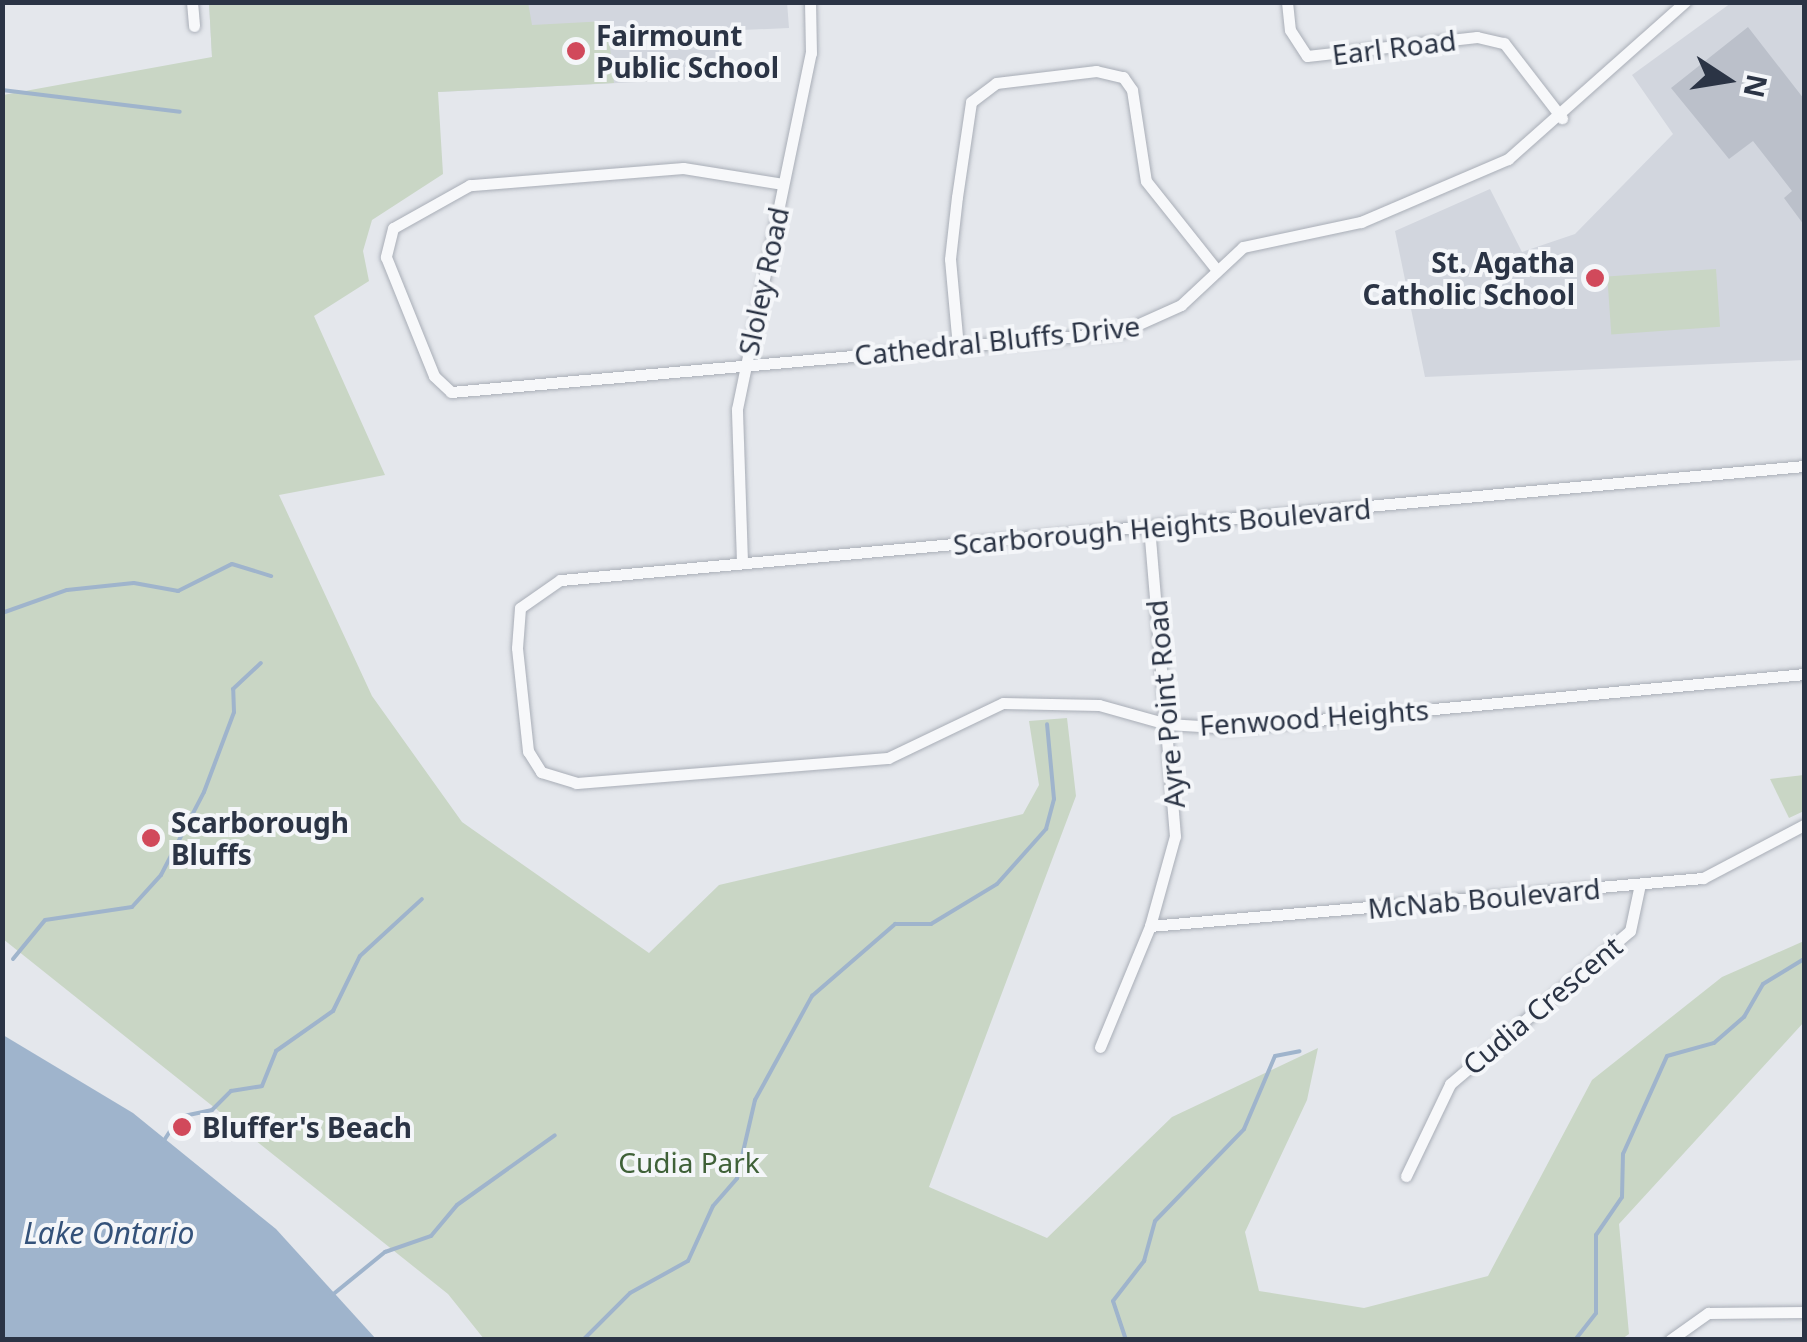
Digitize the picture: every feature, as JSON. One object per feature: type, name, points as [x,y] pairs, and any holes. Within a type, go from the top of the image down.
[{"type":"street","points":[[192,2],[194,26]]},
{"type":"street","name":"Sloley Road","points":[[742,562],[734,448],[745,366],[811,53],[810,2]]},
{"type":"street","name":"Earl Road","points":[[1288,2],[1290,30],[1306,56],[1477,36],[1504,43],[1562,118]]},
{"type":"street","name":"Cathedral Bluffs Drive","points":[[783,184],[683,168],[470,185],[385,238],[393,278],[442,390],[958,347],[1154,323],[1243,247],[1361,222],[1480,173],[1562,118],[1686,2]]},
{"type":"street","points":[[958,347],[950,259],[956,197],[970,102],[996,83],[1096,71],[1123,78],[1132,90],[1146,181],[1216,269]]},
{"type":"street","name":"Scarborough Heights Boulevard","points":[[541,772],[520,724],[518,618],[526,601],[560,580],[1804,466]]},
{"type":"street","name":"Ayre Point Road","points":[[1100,1047],[1150,926],[1175,836],[1149,529]]},
{"type":"street","name":"Fenwood Heights","points":[[541,772],[600,782],[888,758],[1004,703],[1099,705],[1167,724],[1233,728],[1804,674]]},
{"type":"street","name":"McNab Boulevard","points":[[1150,926],[1640,884],[1725,871],[1804,824]]},
{"type":"street","name":"Cudia Crescent","points":[[1406,1176],[1450,1084],[1630,930],[1640,884]]},
{"type":"street","points":[[1670,1340],[1708,1313],[1804,1312]]},
{"type":"shaded area","name":"Fairmount Public School","points":[[787,2],[789,28],[721,31],[717,78],[438,92],[212,57],[209,3]]},
{"type":"shaded area","name":"St. Agatha Catholic School","points":[[1731,3],[1804,3],[1804,360],[1425,377],[1395,231],[1490,189],[1522,252],[1575,234],[1673,134],[1632,75]]},
{"type":"green space","name":"Cudia Park","points":[[528,2],[532,25],[607,21],[614,83],[438,92],[443,174],[372,220],[363,251],[369,281],[314,316],[385,475],[279,495],[372,696],[462,822],[649,953],[719,885],[1023,814],[1039,785],[1029,721],[1067,718],[1076,796],[929,1187],[1047,1238],[1172,1117],[1318,1048],[1307,1100],[1245,1232],[1259,1291],[1364,1308],[1488,1276],[1592,1080],[1722,977],[1804,941],[1804,1022],[1619,1224],[1629,1334],[1622,1339],[484,1339],[448,1294],[3,939],[3,95],[212,57],[209,3]]},
{"type":"green space","points":[[1716,269],[1720,327],[1611,334],[1607,277]]},
{"type":"green space","points":[[1804,775],[1804,811],[1789,818],[1770,779]]},
{"type":"water","name":"Lake Ontario","points":[[3,1035],[133,1113],[276,1229],[376,1339],[3,1339]]},
{"type":"building","points":[[1748,27],[1804,99],[1804,225],[1784,198],[1792,191],[1753,141],[1729,159],[1671,88]]},
{"type":"waterway","points":[[2,90],[180,112]]},
{"type":"waterway","points":[[2,613],[67,590],[134,583],[178,591],[232,564],[271,576]]},
{"type":"waterway","points":[[13,959],[45,920],[132,907],[161,875],[204,792],[234,712],[233,689],[261,663]]},
{"type":"waterway","points":[[583,1340],[630,1293],[688,1261],[713,1206],[737,1178],[755,1100],[812,996],[895,924],[931,924],[997,884],[1046,829],[1054,799],[1047,724]]},
{"type":"waterway","points":[[163,1142],[179,1117],[212,1110],[231,1091],[262,1086],[276,1051],[333,1011],[360,956],[422,899]]},
{"type":"waterway","points":[[1575,1340],[1596,1313],[1596,1235],[1622,1197],[1623,1154],[1667,1056],[1714,1043],[1744,1017],[1763,984],[1804,959]]},
{"type":"waterway","points":[[1126,1340],[1113,1301],[1144,1261],[1155,1221],[1244,1129],[1275,1056],[1300,1051]]},
{"type":"waterway","points":[[331,1296],[385,1252],[431,1236],[457,1205],[555,1135]]},
{"type":"place","name":"Fairmount Public School","points":[[576,51]]},
{"type":"place","name":"St. Agatha Catholic School","points":[[1595,278]]},
{"type":"place","name":"Scarborough Bluffs","points":[[151,838]]},
{"type":"place","name":"Bluffer's Beach","points":[[182,1127]]}]
